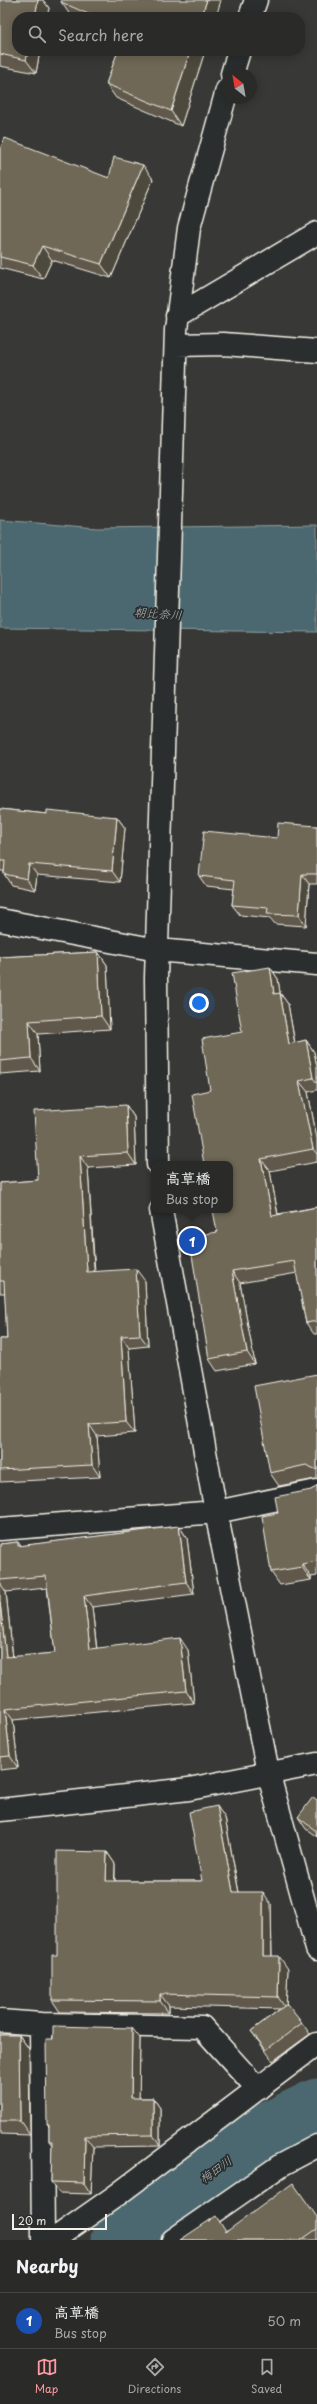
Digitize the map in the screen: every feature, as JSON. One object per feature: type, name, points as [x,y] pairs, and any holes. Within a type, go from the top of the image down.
[{"type":"street","points":[[252,12],[256,0]]},
{"type":"street","points":[[234,68],[237,56]]},
{"type":"street","points":[[158,1161],[157,950],[177,316],[189,228],[223,104]]},
{"type":"street","points":[[177,316],[317,233]]},
{"type":"street","points":[[176,354],[223,344],[317,351]]},
{"type":"street","points":[[0,920],[157,950],[317,964]]},
{"type":"street","points":[[162,1213],[216,1512],[268,1772],[317,1949]]},
{"type":"street","points":[[0,1529],[216,1512],[317,1491]]},
{"type":"street","points":[[0,1810],[189,1789],[268,1772],[317,1764]]},
{"type":"street","points":[[0,2021],[41,2024],[202,2027],[258,2089]]},
{"type":"street","points":[[41,2024],[43,2240]]},
{"type":"street","points":[[53,2240],[317,2044]]},
{"type":"street","points":[[173,2240],[281,2165],[317,2146]]},
{"type":"water","name":"朝比奈川","points":[[0,520],[97,528],[317,525],[317,632],[0,628]]},
{"type":"building","points":[[0,0],[38,0],[36,12],[12,12],[12,56],[27,56],[26,60],[0,54]]},
{"type":"building","points":[[62,0],[207,0],[203,12],[84,12],[61,2]]},
{"type":"building","points":[[116,56],[188,56],[171,111],[106,84]]},
{"type":"building","points":[[5,138],[109,178],[114,157],[143,165],[101,264],[42,246],[33,265],[0,257],[0,149]]},
{"type":"building","points":[[0,809],[47,814],[47,810],[117,817],[112,871],[29,864],[27,879],[4,874],[5,861],[0,861]]},
{"type":"building","points":[[278,823],[317,826],[317,874],[302,874],[299,915],[267,914],[268,908],[232,905],[235,880],[199,876],[204,831],[277,838]]},
{"type":"building","points":[[98,952],[101,1016],[29,1021],[31,1058],[0,1061],[0,957]]},
{"type":"building","points":[[270,967],[274,994],[280,993],[289,1044],[306,1040],[313,1078],[299,1081],[313,1149],[261,1159],[272,1216],[317,1207],[317,1321],[306,1323],[294,1261],[232,1271],[247,1352],[209,1359],[189,1237],[217,1232],[214,1213],[233,1213],[233,1161],[203,1161],[192,1094],[210,1090],[202,1039],[242,1032],[232,973]]},
{"type":"building","points":[[126,1105],[128,1153],[80,1156],[87,1272],[136,1269],[140,1335],[121,1336],[126,1422],[89,1424],[92,1465],[0,1470],[0,1339],[7,1339],[4,1281],[0,1281],[0,1183],[38,1180],[34,1111]]},
{"type":"building","points":[[317,1374],[317,1470],[306,1465],[270,1473],[254,1386]]},
{"type":"building","points":[[317,1485],[317,1561],[302,1564],[302,1567],[271,1572],[262,1516],[278,1513],[275,1497],[311,1490]]},
{"type":"building","points":[[179,1526],[186,1582],[84,1596],[90,1649],[180,1638],[186,1691],[5,1709],[10,1756],[0,1757],[0,1602],[6,1657],[55,1653],[46,1576],[0,1580],[0,1544],[18,1542],[18,1546]]},
{"type":"building","points":[[313,1797],[317,1800],[317,1837],[316,1831],[298,1817]]},
{"type":"building","points":[[217,1806],[233,1892],[263,1892],[263,1956],[279,1956],[278,1997],[160,1994],[160,2001],[52,2000],[52,1955],[57,1955],[57,1851],[107,1852],[106,1881],[202,1881],[189,1812]]},
{"type":"building","points":[[287,2004],[302,2023],[266,2050],[251,2031]]},
{"type":"building","points":[[53,2026],[132,2028],[131,2098],[153,2098],[153,2135],[85,2136],[84,2183],[51,2182],[52,2141],[49,2141],[49,2125],[47,2125],[46,2039],[53,2039]]},
{"type":"building","points":[[0,2035],[19,2035],[20,2121],[0,2121]]},
{"type":"building","points":[[293,2183],[317,2217],[317,2229],[301,2240],[180,2240],[216,2216],[226,2232]]},
{"type":"waterway","name":"梅田川","points":[[119,2240],[272,2129],[317,2107]]},
{"type":"place","name":"高草橋","points":[[192,1241]]}]
